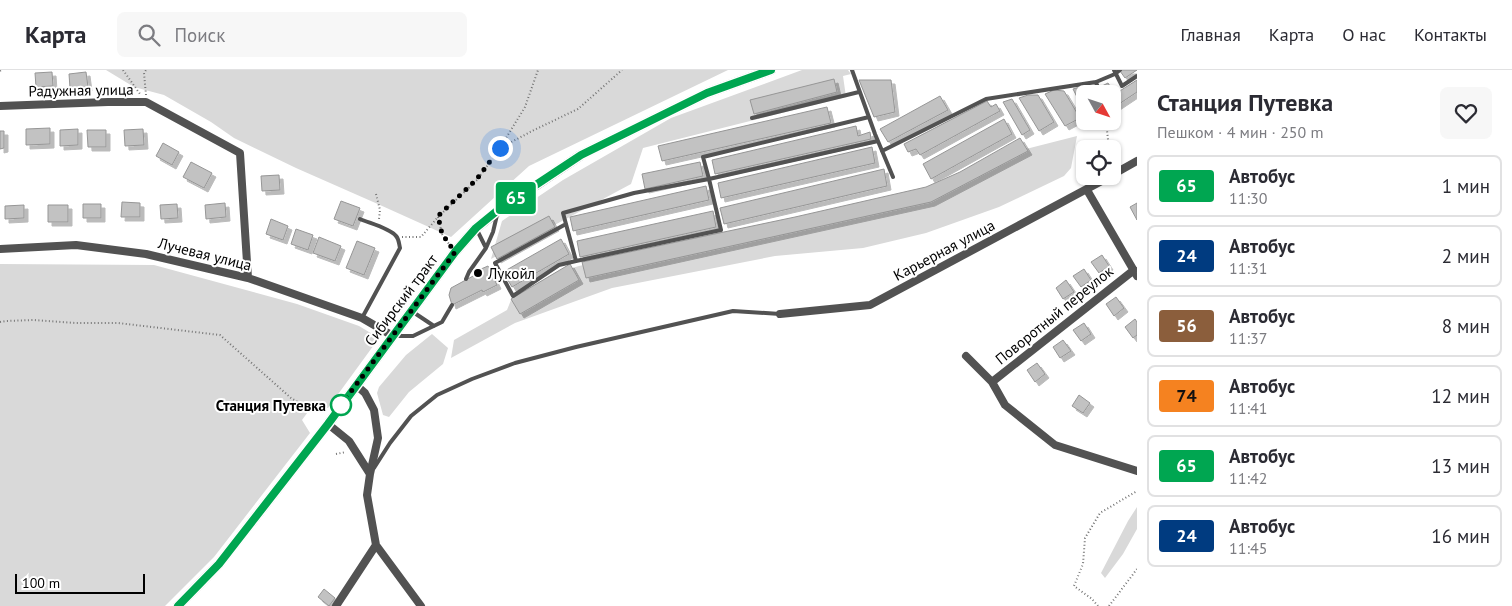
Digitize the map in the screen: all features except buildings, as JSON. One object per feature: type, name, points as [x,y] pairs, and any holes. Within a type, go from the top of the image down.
[{"type":"main road","name":"Сибирский тракт","points":[[178,606],[219,564],[328,424],[455,252],[476,228],[498,210],[581,155],[707,93],[771,70]]},
{"type":"street","name":"Радужная улица","points":[[0,106],[146,102],[240,153],[248,278]]},
{"type":"street","name":"Карьерная улица","points":[[1121,171],[1137,161]]},
{"type":"street","name":"Карьерная улица","points":[[780,314],[870,305],[1096,185]]},
{"type":"street","points":[[1087,190],[1135,273]]},
{"type":"street","name":"Лучевая улица","points":[[0,249],[76,245],[146,254],[248,278],[362,318],[393,336]]},
{"type":"street","name":"Поворотный переулок","points":[[992,382],[1135,273]]},
{"type":"street","points":[[966,356],[992,382],[1005,405],[1055,445],[1137,471]]},
{"type":"street","points":[[356,385],[365,393],[374,410],[378,438],[370,474],[368,495],[376,545],[421,606]]},
{"type":"street","points":[[328,424],[350,441],[370,474]]},
{"type":"street","points":[[336,606],[376,545]]},
{"type":"lane","points":[[852,70],[893,177]]},
{"type":"lane","points":[[882,151],[986,99],[1096,82],[1120,70]]},
{"type":"lane","points":[[1114,72],[1122,86],[1137,76]]},
{"type":"lane","points":[[752,118],[859,92]]},
{"type":"lane","points":[[566,224],[495,263],[513,296],[559,264],[721,230],[703,157],[869,117]]},
{"type":"lane","points":[[576,261],[563,213],[634,193],[709,179],[878,141]]},
{"type":"lane","points":[[466,279],[486,248],[493,232],[498,210]]},
{"type":"lane","points":[[360,219],[398,237],[400,248],[362,318]]},
{"type":"lane","points":[[476,228],[486,248]]},
{"type":"lane","points":[[393,336],[413,336],[442,322],[452,305]]},
{"type":"lane","points":[[411,311],[434,326]]},
{"type":"lane","points":[[370,474],[390,443],[411,416],[437,395],[472,379],[515,363],[576,347],[733,311],[780,314]]},
{"type":"path","points":[[123,70],[146,102]]},
{"type":"path","points":[[146,70],[144,73],[146,102]]},
{"type":"path","points":[[398,237],[421,237],[438,216],[476,180],[500,148],[525,108],[538,70]]},
{"type":"path","points":[[500,148],[578,110],[622,70]]},
{"type":"path","points":[[376,194],[380,210],[378,226]]},
{"type":"path","points":[[438,216],[442,234],[455,252]]},
{"type":"path","points":[[0,322],[34,320],[118,324],[220,335],[291,398],[314,412]]},
{"type":"path","points":[[1098,606],[1092,599],[1074,586],[1083,564],[1085,538],[1100,513],[1137,491]]},
{"type":"path","points":[[1109,606],[1137,569]]},
{"type":"shaded area","points":[[106,70],[728,70],[529,166],[451,237],[296,168],[234,138],[211,122],[164,95],[134,87]]},
{"type":"shaded area","points":[[802,70],[848,70],[851,74],[843,76],[846,97],[643,148],[631,184],[491,259],[502,221],[563,180],[671,118]]},
{"type":"shaded area","points":[[1077,136],[1071,168],[1064,176],[999,207],[926,233],[863,248],[775,256],[612,288],[515,323],[451,358],[454,340],[507,310],[511,300],[555,273],[579,266],[708,239],[901,203],[1026,149]]},
{"type":"shaded area","points":[[0,264],[154,265],[297,304],[359,326],[379,338],[328,408],[313,405],[302,420],[310,433],[214,557],[165,606],[0,606]]},
{"type":"shaded area","points":[[432,334],[448,348],[443,364],[409,392],[389,417],[383,415],[377,393],[379,387],[406,355]]},
{"type":"shaded area","points":[[1137,507],[1137,529],[1123,554],[1105,578],[1101,573]]},
{"type":"bus line","name":"65","points":[[178,606],[219,564],[328,424],[455,252],[476,228],[498,210],[581,155],[707,93],[771,70]]},
{"type":"place","name":"Лукойл","points":[[478,273]]},
{"type":"place","name":"Станция Путевка","points":[[341,405]]},
{"type":"route","points":[[341,405],[455,252],[442,234],[438,216],[476,180],[500,148]]}]
